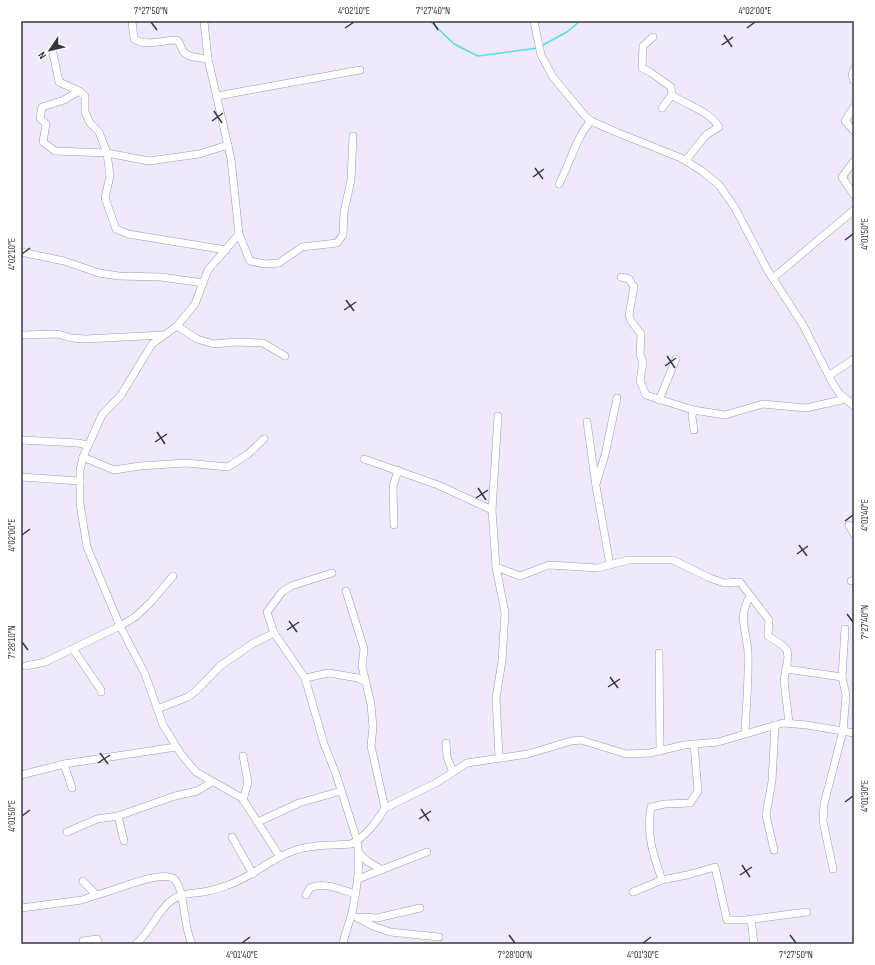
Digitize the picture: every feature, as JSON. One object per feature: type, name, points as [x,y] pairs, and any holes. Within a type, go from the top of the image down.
[{"type":"street","points":[[132,21],[134,39],[137,42],[145,43],[177,40],[183,52],[188,55],[208,59]]},
{"type":"street","points":[[204,21],[208,59],[231,159],[238,234],[250,261],[265,264],[279,263],[302,247],[337,243],[343,235],[344,212],[350,180],[353,136]]},
{"type":"street","points":[[534,21],[539,48],[553,77],[585,116],[591,121],[686,160],[719,185],[735,208],[773,278],[803,324],[824,370],[830,375],[833,384],[854,406]]},
{"type":"street","points":[[653,37],[643,46],[642,68],[671,87],[672,95],[662,108]]},
{"type":"street","points":[[53,53],[59,82],[79,91],[85,96],[86,112],[90,123],[99,132],[107,153],[110,176],[105,198],[116,229],[128,234],[226,250]]},
{"type":"street","points":[[854,69],[852,75],[854,81]]},
{"type":"street","points":[[217,96],[360,70]]},
{"type":"street","points":[[79,91],[64,100],[42,107],[40,118],[46,124],[43,142],[55,151],[107,153],[149,161],[199,154],[228,145]]},
{"type":"street","points":[[672,95],[706,113],[715,120],[719,127],[706,135],[686,160]]},
{"type":"street","points":[[854,107],[845,121],[854,131]]},
{"type":"street","points":[[559,184],[567,170],[579,139],[591,121]]},
{"type":"street","points":[[854,161],[842,177],[854,195]]},
{"type":"street","points":[[773,278],[854,210]]},
{"type":"street","points":[[238,234],[208,270],[195,304],[177,326],[152,344],[121,395],[102,416],[83,457],[80,481],[81,510],[87,547],[120,626],[144,674],[163,725],[176,747],[196,772],[243,800],[280,857]]},
{"type":"street","points":[[21,252],[64,260],[99,273],[118,276],[161,277],[203,283]]},
{"type":"street","points":[[621,277],[629,279],[634,287],[629,315],[641,334],[640,355],[643,362],[640,381],[642,389],[646,395],[693,410],[725,415],[763,404],[806,408],[846,399]]},
{"type":"street","points":[[177,326],[197,339],[214,344],[252,342],[264,344],[285,356]]},
{"type":"street","points":[[21,335],[58,334],[71,338],[86,339],[163,335]]},
{"type":"street","points":[[658,400],[676,359]]},
{"type":"street","points":[[830,375],[854,359]]},
{"type":"street","points":[[596,486],[605,454],[617,398]]},
{"type":"street","points":[[693,410],[692,417],[694,430]]},
{"type":"street","points":[[498,416],[492,510],[496,567],[505,613],[502,661],[496,698],[499,757]]},
{"type":"street","points":[[587,422],[596,486],[610,565]]},
{"type":"street","points":[[83,457],[114,470],[140,466],[186,463],[228,467],[248,454],[264,439]]},
{"type":"street","points":[[21,440],[78,443],[87,446]]},
{"type":"street","points":[[364,459],[438,485],[492,510]]},
{"type":"street","points":[[394,525],[393,487],[398,470]]},
{"type":"street","points":[[21,477],[80,481]]},
{"type":"street","points":[[849,525],[854,534]]},
{"type":"street","points":[[496,567],[520,576],[549,565],[598,568],[628,560],[673,560],[717,581],[724,583],[740,582],[770,620],[768,636],[787,650],[788,658],[784,680],[789,723]]},
{"type":"street","points":[[332,573],[300,581],[282,592],[267,612],[274,634],[305,678],[324,744],[357,840],[360,854],[354,913],[343,944]]},
{"type":"street","points":[[26,666],[45,662],[120,626],[135,617],[151,602],[173,576]]},
{"type":"street","points":[[346,592],[364,649],[362,666],[371,704],[373,727],[371,746],[385,808]]},
{"type":"street","points":[[745,733],[748,652],[742,621],[745,604],[750,596]]},
{"type":"street","points":[[833,868],[822,821],[824,804],[843,731],[846,695],[842,676],[845,629]]},
{"type":"street","points":[[157,709],[188,697],[198,689],[220,666],[252,644],[274,634]]},
{"type":"street","points":[[73,649],[101,692]]},
{"type":"street","points":[[659,653],[660,751]]},
{"type":"street","points":[[786,669],[842,676]]},
{"type":"street","points":[[305,678],[329,673],[358,678],[366,682]]},
{"type":"street","points":[[140,943],[168,903],[182,895],[207,892],[253,874],[280,857],[307,847],[350,844],[362,837],[385,808],[436,783],[467,763],[499,757],[528,754],[576,740],[626,754],[650,753],[694,744],[718,742],[745,733],[789,723],[854,733]]},
{"type":"street","points":[[774,850],[766,815],[772,781],[775,725]]},
{"type":"street","points":[[446,743],[447,757],[453,772]]},
{"type":"street","points":[[662,880],[651,849],[649,820],[651,807],[665,804],[690,803],[698,791],[694,744]]},
{"type":"street","points":[[21,775],[64,764],[176,747]]},
{"type":"street","points":[[243,756],[248,782],[243,800]]},
{"type":"street","points":[[64,764],[72,788]]},
{"type":"street","points":[[67,832],[97,819],[118,816],[175,796],[197,791],[212,782]]},
{"type":"street","points":[[258,822],[299,803],[341,791]]},
{"type":"street","points":[[118,816],[124,841]]},
{"type":"street","points":[[232,837],[253,874]]},
{"type":"street","points":[[358,879],[427,852]]},
{"type":"street","points":[[360,854],[367,861],[382,870]]},
{"type":"street","points":[[633,892],[662,880],[687,876],[715,867],[727,920],[751,919],[807,912]]},
{"type":"street","points":[[21,908],[82,900],[110,892],[125,885],[167,876],[176,880],[182,895],[181,900],[187,931],[192,944]]},
{"type":"street","points":[[83,881],[96,895]]},
{"type":"street","points":[[306,895],[310,888],[320,886],[326,886],[355,894]]},
{"type":"street","points":[[354,913],[377,918],[420,908]]},
{"type":"street","points":[[354,913],[373,926],[390,932],[440,937]]},
{"type":"street","points":[[751,919],[754,944]]},
{"type":"street","points":[[83,941],[97,939],[99,944]]},
{"type":"waterway","points":[[430,21],[454,44],[478,56],[538,48]]},
{"type":"waterway","points":[[541,46],[567,32],[580,21]]}]
